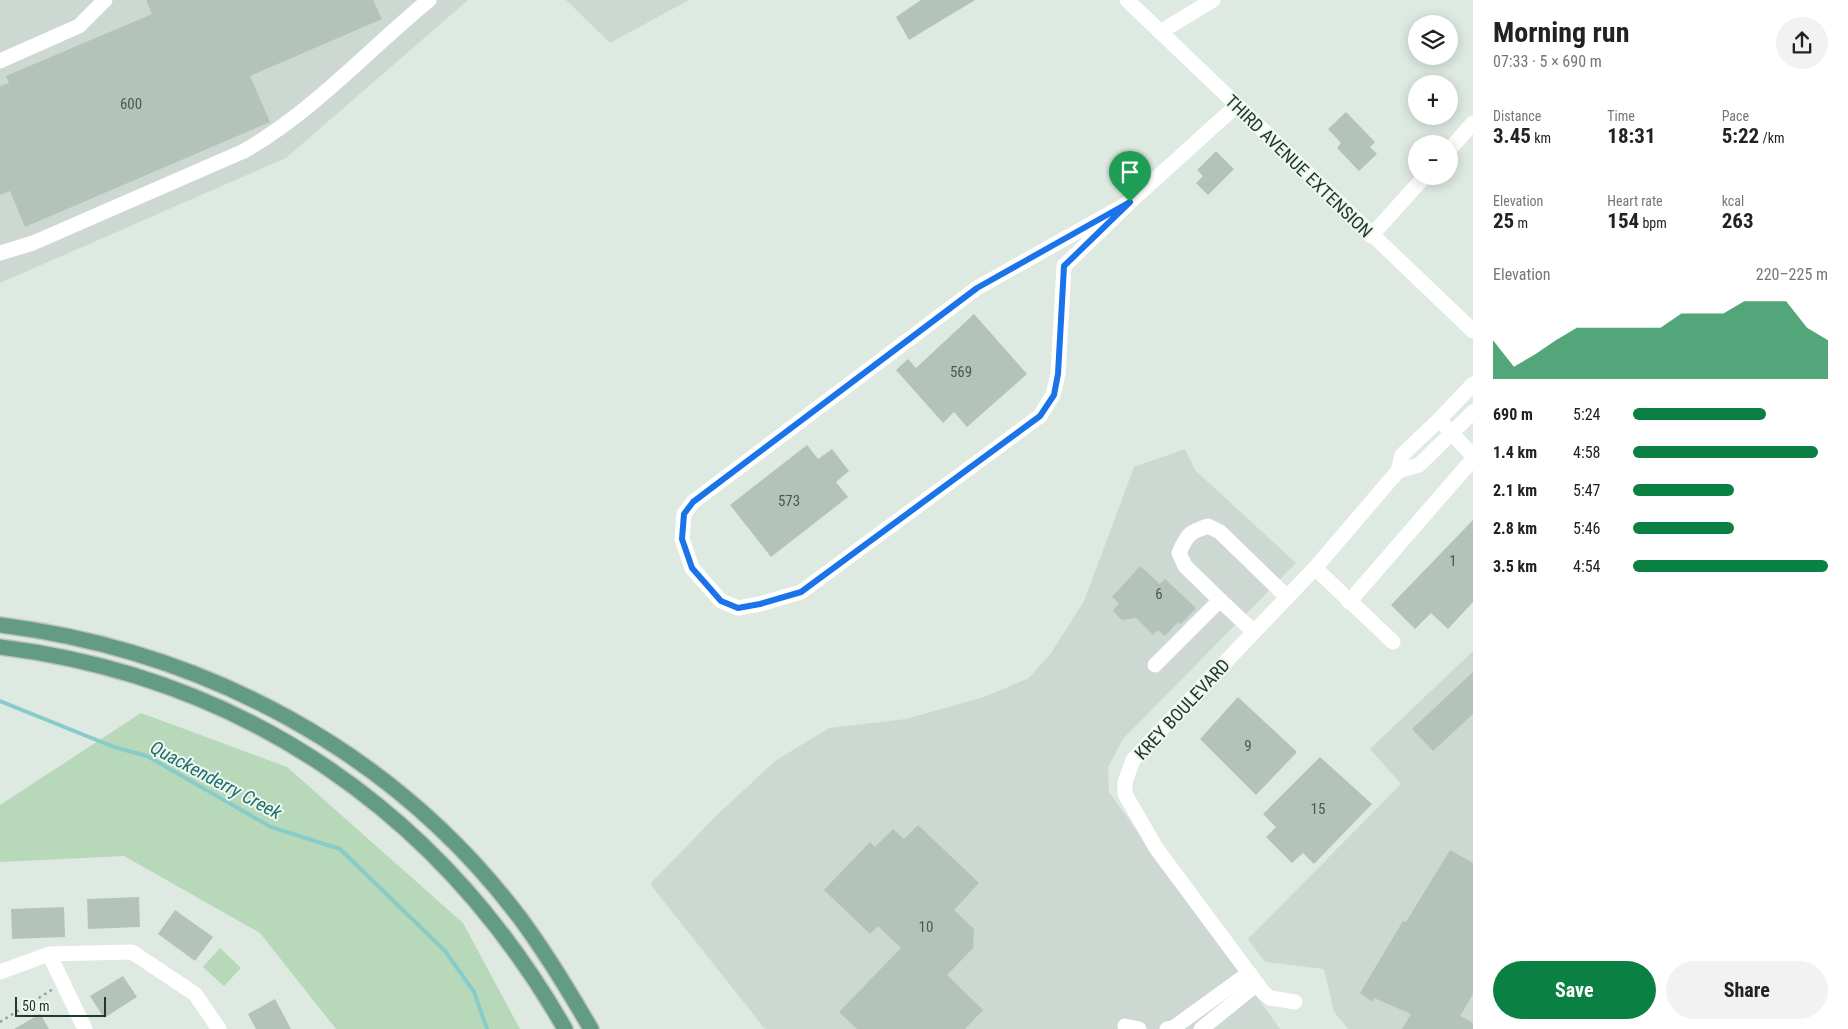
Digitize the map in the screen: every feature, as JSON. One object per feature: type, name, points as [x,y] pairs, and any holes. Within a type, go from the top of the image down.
[{"type":"main road","points":[[0,625],[77,637],[120,647],[205,677],[287,716],[359,762],[428,818],[490,882],[545,952],[591,1029]]},
{"type":"main road","points":[[0,647],[72,659],[114,669],[196,698],[276,736],[346,780],[413,834],[474,897],[526,965],[566,1029]]},
{"type":"street","points":[[0,61],[79,26],[105,0]]},
{"type":"street","points":[[0,254],[33,243],[244,151],[275,133],[322,95],[429,0]]},
{"type":"street","name":"THIRD AVENUE EXTENSION","points":[[1127,0],[1371,236],[1473,331]]},
{"type":"street","points":[[1160,32],[1213,0]]},
{"type":"street","points":[[1130,202],[977,288],[693,502],[684,514],[682,539],[692,568],[709,590],[721,601],[738,608],[801,592],[1040,416],[1054,395],[1058,374],[1064,266],[1130,202],[1236,106]]},
{"type":"street","points":[[1458,140],[1473,123]]},
{"type":"street","points":[[1371,236],[1417,185]]},
{"type":"street","name":"KREY BOULEVARD","points":[[1295,1002],[1270,998],[1253,978],[1156,848],[1131,808],[1125,794],[1125,782],[1133,760],[1314,568],[1398,471],[1402,454],[1440,419],[1473,384]]},
{"type":"street","name":"KREY BOULEVARD","points":[[1398,471],[1419,465],[1473,412]]},
{"type":"street","points":[[1349,602],[1473,457],[1450,433],[1440,419]]},
{"type":"street","points":[[1254,632],[1185,566],[1179,554],[1185,538],[1192,531],[1208,526],[1220,532],[1287,597]]},
{"type":"street","points":[[1314,568],[1393,642]]},
{"type":"street","points":[[1155,665],[1220,600]]},
{"type":"street","points":[[0,972],[49,954],[132,952],[194,994],[219,1029]]},
{"type":"street","points":[[49,954],[85,1029]]},
{"type":"street","points":[[1168,1029],[1173,1028],[1253,978]]},
{"type":"street","points":[[1201,1029],[1253,978]]},
{"type":"path","points":[[0,1022],[63,983]]},
{"type":"shaded area","points":[[0,0],[468,0],[286,158],[0,283]]},
{"type":"shaded area","points":[[566,0],[689,0],[610,43]]},
{"type":"shaded area","points":[[1185,449],[1195,470],[1296,563],[1123,739],[1108,767],[1109,792],[1280,1029],[765,1029],[650,884],[717,815],[775,761],[829,728],[906,719],[984,697],[1029,678],[1051,653],[1084,601],[1134,467]]},
{"type":"shaded area","points":[[1473,651],[1473,1029],[1348,1029],[1334,1012],[1324,969],[1265,962],[1248,939],[1401,784],[1370,749]]},
{"type":"green space","points":[[141,713],[287,767],[463,923],[520,1029],[336,1029],[260,933],[124,856],[0,862],[0,805]]},
{"type":"green space","points":[[220,948],[241,968],[224,986],[203,967]]},
{"type":"building","points":[[146,0],[373,0],[382,19],[250,76],[270,122],[25,227],[10,191],[0,195],[0,86],[9,83],[6,76],[152,14]]},
{"type":"building","points":[[921,0],[975,0],[909,40],[896,17]]},
{"type":"building","points":[[1346,112],[1375,142],[1370,147],[1377,154],[1359,171],[1337,148],[1341,143],[1328,129]]},
{"type":"building","points":[[1216,151],[1234,169],[1208,195],[1196,183],[1203,176],[1197,170]]},
{"type":"building","points":[[974,314],[1027,374],[967,427],[954,412],[943,423],[896,370],[908,359],[916,368]]},
{"type":"building","points":[[807,445],[818,459],[832,449],[849,471],[836,482],[848,497],[771,557],[730,505]]},
{"type":"building","points":[[1473,520],[1473,602],[1448,629],[1431,613],[1415,629],[1391,605]]},
{"type":"building","points":[[1140,566],[1160,584],[1165,579],[1196,608],[1181,624],[1178,622],[1165,636],[1158,630],[1153,635],[1136,618],[1122,620],[1113,611],[1119,603],[1112,597]]},
{"type":"building","points":[[1473,672],[1473,714],[1433,751],[1412,729]]},
{"type":"building","points":[[1238,697],[1297,752],[1256,795],[1200,739]]},
{"type":"building","points":[[1320,757],[1372,804],[1314,864],[1303,853],[1292,863],[1266,837],[1276,827],[1263,814]]},
{"type":"building","points":[[918,825],[979,883],[954,910],[974,929],[973,948],[947,975],[983,1010],[965,1029],[857,1029],[839,1012],[901,948],[878,926],[870,934],[824,890],[870,842],[875,847],[893,829],[904,839]]},
{"type":"building","points":[[1450,850],[1473,863],[1473,994],[1460,1016],[1473,1023],[1473,1029],[1402,1029],[1411,1014],[1374,998],[1372,1002],[1360,993],[1403,921],[1406,922]]},
{"type":"building","points":[[139,897],[140,927],[88,929],[87,899]]},
{"type":"building","points":[[64,907],[65,937],[12,939],[11,909]]},
{"type":"building","points":[[175,910],[213,937],[195,961],[158,934]]},
{"type":"building","points":[[123,976],[137,997],[104,1018],[90,996]]},
{"type":"building","points":[[275,999],[291,1029],[256,1029],[248,1014]]},
{"type":"building","points":[[40,1014],[49,1029],[14,1029]]},
{"type":"waterway","name":"Quackenderry Creek","points":[[0,701],[114,747],[147,756],[271,827],[340,849],[445,951],[474,992],[487,1029]]},
{"type":"route","points":[[1130,202],[1064,266],[1058,374],[1054,395],[1040,416],[801,592],[760,604],[738,608],[721,601],[709,590],[692,568],[682,539],[684,514],[693,502],[977,288],[1130,202]]}]
